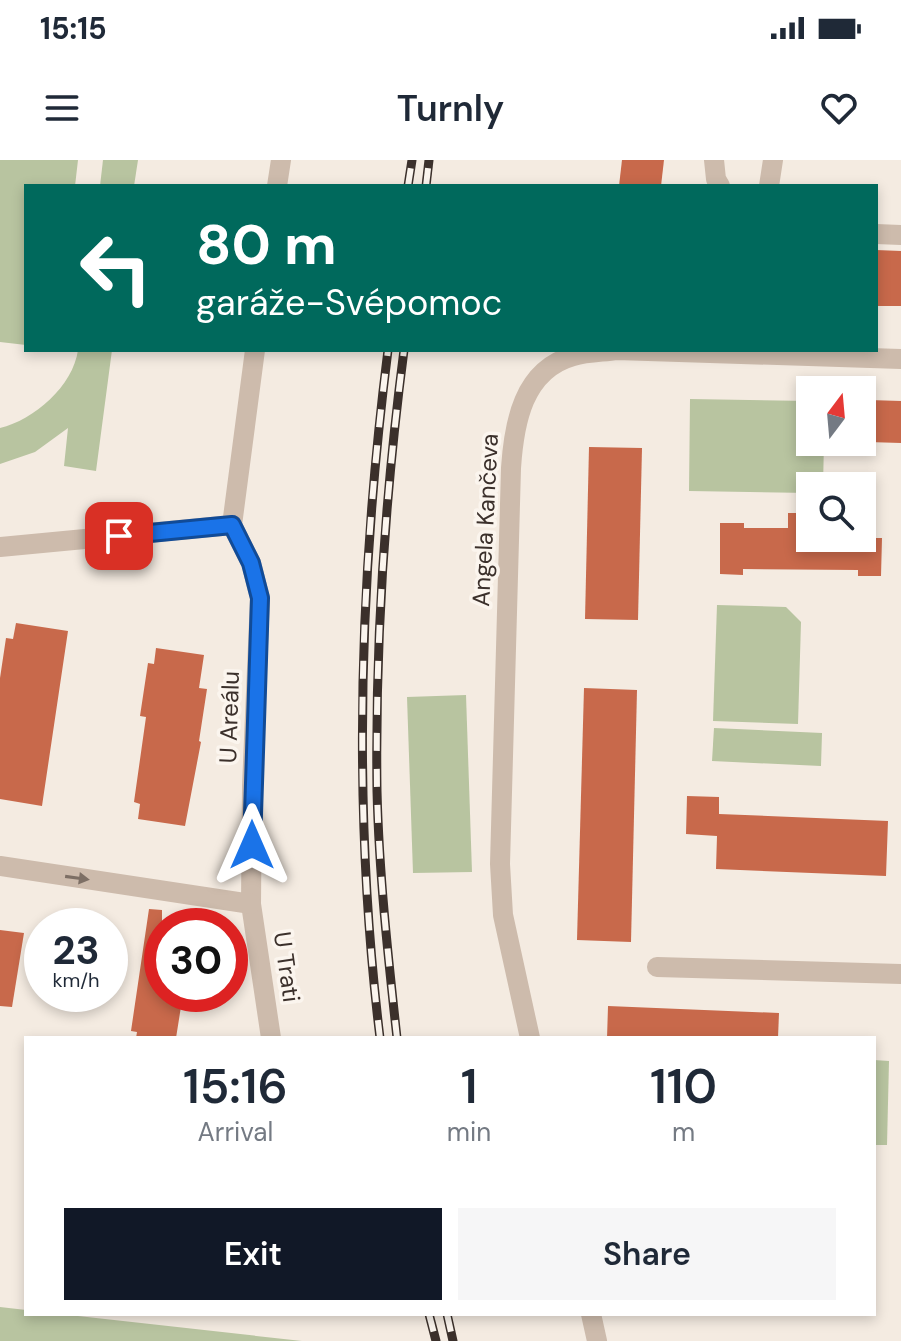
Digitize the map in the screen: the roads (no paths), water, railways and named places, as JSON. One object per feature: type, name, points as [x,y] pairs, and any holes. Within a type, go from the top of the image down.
[{"type":"street","points":[[277,184],[281,160]]},
{"type":"street","points":[[714,160],[719,184]]},
{"type":"street","points":[[769,184],[773,160]]},
{"type":"street","points":[[878,234],[901,235]]},
{"type":"street","points":[[0,547],[232,525],[255,352]]},
{"type":"street","name":"Angela Kančeva","points":[[530,1036],[503,915],[500,864],[512,444],[523,402],[541,374],[575,355],[600,352]]},
{"type":"street","name":"Angela Kančeva","points":[[728,352],[840,354],[901,359]]},
{"type":"street","name":"U Areálu","points":[[232,525],[254,571],[260,598],[252,786],[251,904]]},
{"type":"street","points":[[0,866],[251,904]]},
{"type":"street","name":"U Trati","points":[[251,904],[271,1036]]},
{"type":"street","points":[[657,967],[901,974]]},
{"type":"street","points":[[591,1316],[597,1341]]},
{"type":"railway","points":[[408,184],[412,160]]},
{"type":"railway","points":[[426,184],[429,160]]},
{"type":"railway","points":[[380,1036],[365,866],[363,694],[371,522],[388,352]]},
{"type":"railway","points":[[397,1036],[380,853],[377,736],[383,570],[391,460],[404,352]]},
{"type":"railway","points":[[430,1316],[436,1341]]},
{"type":"railway","points":[[447,1316],[453,1341]]}]
